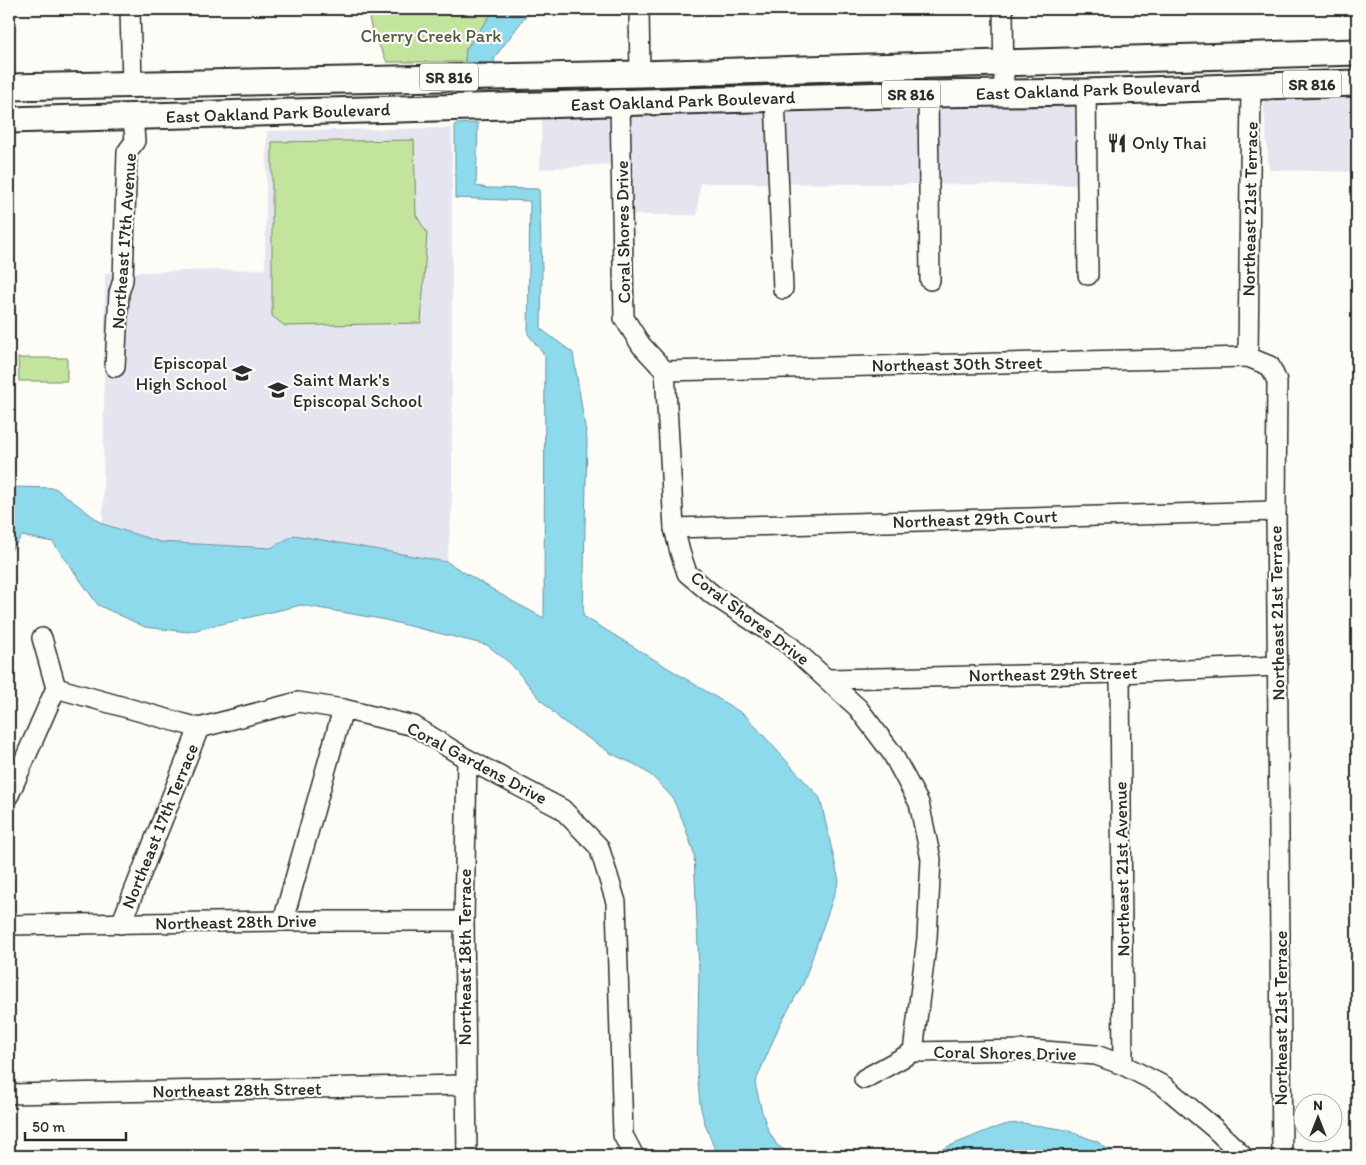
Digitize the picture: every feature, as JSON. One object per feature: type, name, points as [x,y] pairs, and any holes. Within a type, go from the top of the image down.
[{"type":"main road","name":"East Oakland Park Boulevard","points":[[9,87],[640,74],[1357,52]]},
{"type":"main road","points":[[1260,85],[1283,75],[1290,66],[1292,54]]},
{"type":"main road","points":[[620,102],[622,92],[640,74]]},
{"type":"main road","points":[[502,106],[516,91],[516,76]]},
{"type":"main road","name":"East Oakland Park Boulevard","points":[[9,120],[620,102],[1086,92],[1357,83]]},
{"type":"main road","points":[[100,117],[118,106],[125,99],[132,84]]},
{"type":"main road","points":[[133,117],[138,104],[147,94],[164,84]]},
{"type":"street","points":[[130,9],[132,84]]},
{"type":"street","points":[[639,9],[640,74]]},
{"type":"street","points":[[1003,9],[1004,93]]},
{"type":"street","name":"Northeast 21st Terrace","points":[[1260,85],[1248,357],[1270,366],[1277,382],[1276,511],[1282,1156]]},
{"type":"street","points":[[1086,92],[1088,275]]},
{"type":"street","points":[[928,94],[930,280]]},
{"type":"street","points":[[776,98],[783,289]]},
{"type":"street","name":"Coral Shores Drive","points":[[620,102],[624,318],[641,345],[666,371],[674,528],[687,573],[713,594],[788,644],[858,708],[892,754],[919,803],[931,859],[927,938],[913,1052]]},
{"type":"street","name":"Northeast 17th Avenue","points":[[115,367],[119,293],[123,280],[128,152],[135,141],[133,117]]},
{"type":"street","name":"Northeast 30th Street","points":[[666,371],[1248,357]]},
{"type":"street","name":"Northeast 29th Court","points":[[674,528],[1276,511]]},
{"type":"street","points":[[9,795],[56,688],[42,638]]},
{"type":"street","name":"Northeast 29th Street","points":[[828,679],[1120,673],[1278,666]]},
{"type":"street","name":"Northeast 21st Avenue","points":[[1120,673],[1124,1065]]},
{"type":"street","points":[[56,688],[199,728]]},
{"type":"street","name":"Coral Gardens Drive","points":[[199,728],[298,702],[343,709],[414,726],[467,759],[562,809],[599,847],[616,902],[623,1135],[634,1156]]},
{"type":"street","points":[[283,921],[343,709]]},
{"type":"street","name":"Northeast 17th Terrace","points":[[121,924],[199,728]]},
{"type":"street","name":"Northeast 18th Terrace","points":[[467,759],[464,921],[467,1156]]},
{"type":"street","name":"Northeast 28th Drive","points":[[9,925],[283,921],[464,921]]},
{"type":"street","name":"Coral Shores Drive","points":[[864,1079],[913,1052],[1031,1050],[1096,1055],[1124,1065],[1164,1086],[1214,1128],[1243,1156]]},
{"type":"street","name":"Northeast 28th Street","points":[[9,1094],[465,1086]]},
{"type":"shaded area","points":[[1357,93],[1357,172],[1269,170],[1263,96]]},
{"type":"shaded area","points":[[1077,100],[1078,185],[700,183],[697,215],[614,215],[613,164],[540,169],[542,117]]},
{"type":"shaded area","name":"Saint Mark's Episcopal School","points":[[452,128],[452,508],[447,562],[294,535],[271,548],[160,542],[103,524],[105,273],[265,269],[267,131]]},
{"type":"green space","name":"Cherry Creek Park","points":[[367,9],[495,9],[466,49],[465,62],[387,62],[372,31]]},
{"type":"green space","points":[[414,140],[416,215],[427,233],[421,323],[285,326],[272,316],[272,142]]},
{"type":"green space","points":[[18,358],[67,358],[67,381],[19,381]]},
{"type":"water","points":[[495,9],[531,9],[495,57],[494,63],[465,62],[466,49]]},
{"type":"water","points":[[478,123],[476,186],[539,189],[542,269],[541,329],[573,353],[587,439],[583,616],[745,715],[820,798],[839,881],[803,984],[780,1024],[755,1083],[768,1130],[777,1145],[793,1156],[720,1156],[713,1145],[704,1121],[700,1104],[697,1072],[699,971],[694,853],[672,797],[652,776],[636,765],[612,754],[561,720],[541,700],[511,664],[487,645],[381,619],[301,605],[188,632],[145,627],[98,605],[53,542],[22,536],[9,553],[9,489],[13,487],[55,488],[103,524],[160,542],[271,548],[294,535],[447,562],[544,618],[545,356],[528,334],[530,201],[455,198],[455,124]]},
{"type":"water","points":[[1022,1123],[1067,1130],[1098,1142],[1117,1156],[925,1156],[991,1129],[1008,1124]]},
{"type":"place","name":"Only Thai","points":[[1117,143]]},
{"type":"place","name":"Episcopal High School","points":[[242,373]]},
{"type":"place","name":"Saint Mark's Episcopal School","points":[[278,390]]}]
